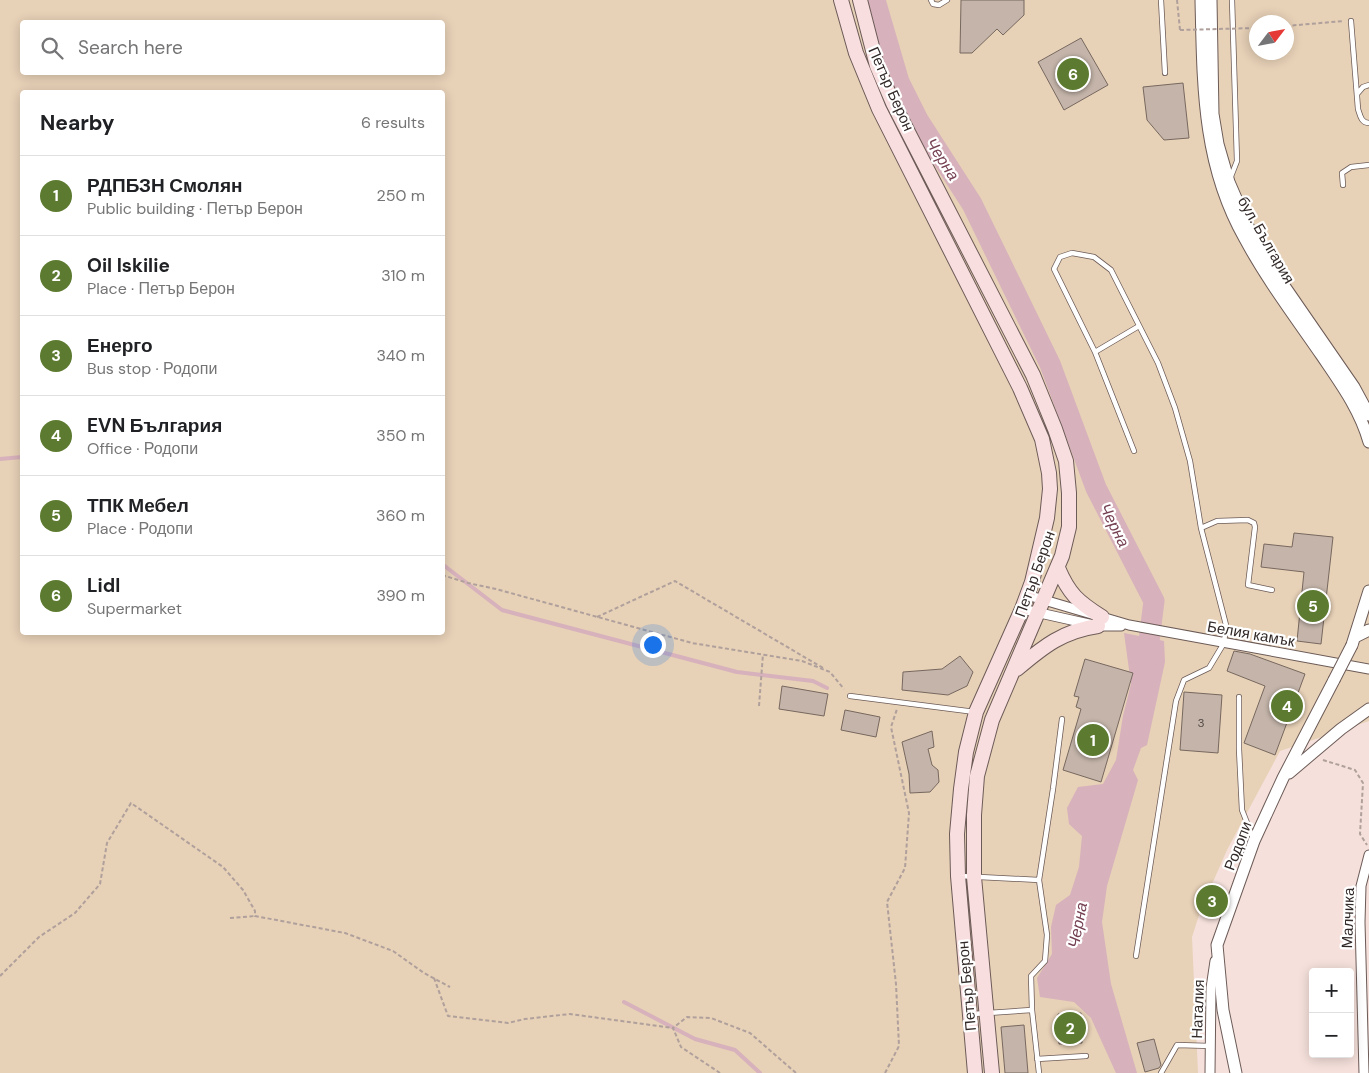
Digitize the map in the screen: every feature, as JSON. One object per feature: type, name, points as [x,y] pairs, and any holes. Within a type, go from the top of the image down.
[{"type":"main road","name":"Петър Берон","points":[[841,0],[856,53],[879,109],[1020,388],[1042,439],[1049,473],[1050,489],[1047,518],[1037,564],[1025,602],[976,712],[966,752],[961,789],[957,834],[958,876],[975,1073]]},
{"type":"main road","name":"Петър Берон","points":[[860,0],[878,66],[893,103],[1032,375],[1066,461],[1070,512],[1066,542],[1058,568],[1042,607],[992,720],[977,776],[974,814],[974,876],[992,1073]]},
{"type":"main road","points":[[1014,671],[1061,636],[1100,621],[1074,598],[1068,590],[1058,568]]},
{"type":"street","name":"бул. България","points":[[1201,0],[1202,72],[1207,129],[1225,200],[1245,240],[1263,269],[1358,411],[1369,442]]},
{"type":"street","name":"бул. България","points":[[1211,0],[1213,114],[1218,144],[1229,182],[1251,233],[1276,274],[1354,387],[1369,415]]},
{"type":"street","points":[[1367,611],[1369,592]]},
{"type":"street","name":"Белия камък","points":[[1025,602],[1100,621],[1369,668]]},
{"type":"street","name":"Белия камък","points":[[1025,602],[1100,621]]},
{"type":"street","name":"Родопи","points":[[1236,1073],[1222,1010],[1217,946],[1254,841],[1284,778],[1355,641],[1367,611]]},
{"type":"street","points":[[1355,641],[1369,630]]},
{"type":"street","points":[[1284,778],[1330,738],[1369,709]]},
{"type":"street","name":"Малчика","points":[[1364,1073],[1360,922],[1361,886],[1369,854]]},
{"type":"street","name":"Наталия","points":[[1210,1073],[1211,988],[1217,946]]},
{"type":"lane","points":[[931,0],[933,4],[939,5],[947,0]]},
{"type":"lane","points":[[1161,0],[1165,73]]},
{"type":"lane","points":[[1229,182],[1237,161],[1232,0]]},
{"type":"lane","points":[[1351,21],[1361,119],[1369,123]]},
{"type":"lane","points":[[1357,94],[1363,87],[1369,85]]},
{"type":"lane","points":[[1343,185],[1342,173],[1351,167],[1369,165]]},
{"type":"lane","points":[[1134,451],[1095,352],[1054,269],[1060,257],[1072,253],[1094,257],[1111,270],[1158,364],[1175,408],[1190,460],[1201,528],[1226,625],[1224,642],[1209,668],[1184,680],[1176,701],[1136,956]]},
{"type":"lane","points":[[1095,352],[1139,326]]},
{"type":"lane","points":[[1201,528],[1217,521],[1248,520],[1254,523],[1248,585],[1272,590]]},
{"type":"lane","points":[[850,696],[976,712]]},
{"type":"lane","points":[[1240,697],[1239,749],[1242,810],[1254,841]]},
{"type":"lane","points":[[1039,1073],[1032,1010],[1031,976],[1045,961],[1047,936],[1039,880],[1062,719]]},
{"type":"lane","points":[[958,876],[1039,880]]},
{"type":"lane","points":[[969,1014],[1032,1010]]},
{"type":"lane","points":[[1161,1073],[1177,1046],[1210,1046]]},
{"type":"lane","points":[[1037,1059],[1086,1056]]},
{"type":"path","points":[[1178,0],[1180,30],[1249,28]]},
{"type":"path","points":[[1294,25],[1351,21]]},
{"type":"path","points":[[445,576],[692,643],[802,661],[830,672]]},
{"type":"path","points":[[597,617],[676,581],[830,672],[850,696]]},
{"type":"path","points":[[759,706],[762,687],[763,654]]},
{"type":"path","points":[[885,1073],[898,1046],[896,984],[887,902],[905,868],[908,812],[891,727],[901,702]]},
{"type":"path","points":[[1322,759],[1355,770],[1363,783],[1360,834],[1369,849]]},
{"type":"path","points":[[0,976],[39,937],[75,913],[100,884],[106,843],[131,803],[223,867],[243,890],[256,916]]},
{"type":"path","points":[[230,918],[256,916],[345,933],[394,951],[433,978],[450,987]]},
{"type":"path","points":[[433,978],[448,1016],[508,1023],[525,1019],[570,1014],[673,1028],[687,1017],[711,1018],[750,1033],[796,1073]]},
{"type":"path","points":[[673,1028],[680,1046],[720,1073]]},
{"type":"shaded area","points":[[0,0],[1369,0],[1369,721],[1280,751],[1227,850],[1201,909],[1192,937],[1198,1073],[0,1073]]},
{"type":"water","points":[[1124,633],[1164,641],[1165,662],[1147,745],[1141,748],[1133,770],[1138,780],[1107,886],[1102,922],[1111,984],[1137,1073],[1116,1073],[1091,1018],[1074,1002],[1040,997],[1037,978],[1052,954],[1051,927],[1056,905],[1070,895],[1079,867],[1082,836],[1069,824],[1067,808],[1078,787],[1103,784],[1116,760],[1123,716],[1131,684]]},
{"type":"building","points":[[961,0],[1024,0],[1024,15],[1003,35],[997,29],[972,53],[960,53]]},
{"type":"building","points":[[1081,38],[1108,85],[1064,110],[1038,62]]},
{"type":"building","points":[[1183,83],[1189,138],[1164,140],[1147,120],[1143,87]]},
{"type":"building","points":[[1294,533],[1333,537],[1321,644],[1297,641],[1304,572],[1261,567],[1264,544],[1292,547]]},
{"type":"building","points":[[1234,651],[1250,654],[1305,674],[1275,755],[1244,743],[1265,686],[1227,671]]},
{"type":"building","points":[[960,656],[973,672],[967,686],[948,695],[902,690],[903,672],[942,669]]},
{"type":"building","points":[[1085,659],[1133,673],[1101,782],[1063,770],[1081,709],[1076,707],[1079,697],[1074,696]]},
{"type":"building","points":[[782,686],[828,694],[824,716],[779,709]]},
{"type":"building","points":[[1184,692],[1222,695],[1218,753],[1180,750]]},
{"type":"building","points":[[845,710],[880,717],[876,737],[841,730]]},
{"type":"building","points":[[932,731],[934,747],[928,749],[932,765],[938,770],[939,782],[930,792],[910,793],[909,774],[902,742]]},
{"type":"building","points":[[1081,1013],[1082,1043],[1059,1044],[1058,1014]]},
{"type":"building","points":[[1024,1025],[1028,1073],[1005,1073],[1001,1027]]},
{"type":"building","points":[[1154,1039],[1161,1065],[1159,1068],[1145,1072],[1137,1043]]},
{"type":"waterway","name":"Черна","points":[[875,0],[899,82],[918,120],[972,204],[1050,364],[1096,488],[1154,601],[1146,665]]},
{"type":"waterway","points":[[0,459],[20,457]]},
{"type":"waterway","points":[[445,566],[502,610],[737,672],[813,681],[827,688]]},
{"type":"waterway","points":[[624,1002],[695,1039],[735,1050],[760,1073]]},
{"type":"place","name":"Lidl","points":[[1073,74]]},
{"type":"place","name":"ТПК Мебел","points":[[1313,606]]},
{"type":"place","name":"EVN България","points":[[1287,706]]},
{"type":"place","name":"РДПБЗН Смолян","points":[[1093,740]]},
{"type":"place","name":"Енерго","points":[[1212,901]]},
{"type":"place","name":"Oil Iskilie","points":[[1070,1028]]}]
